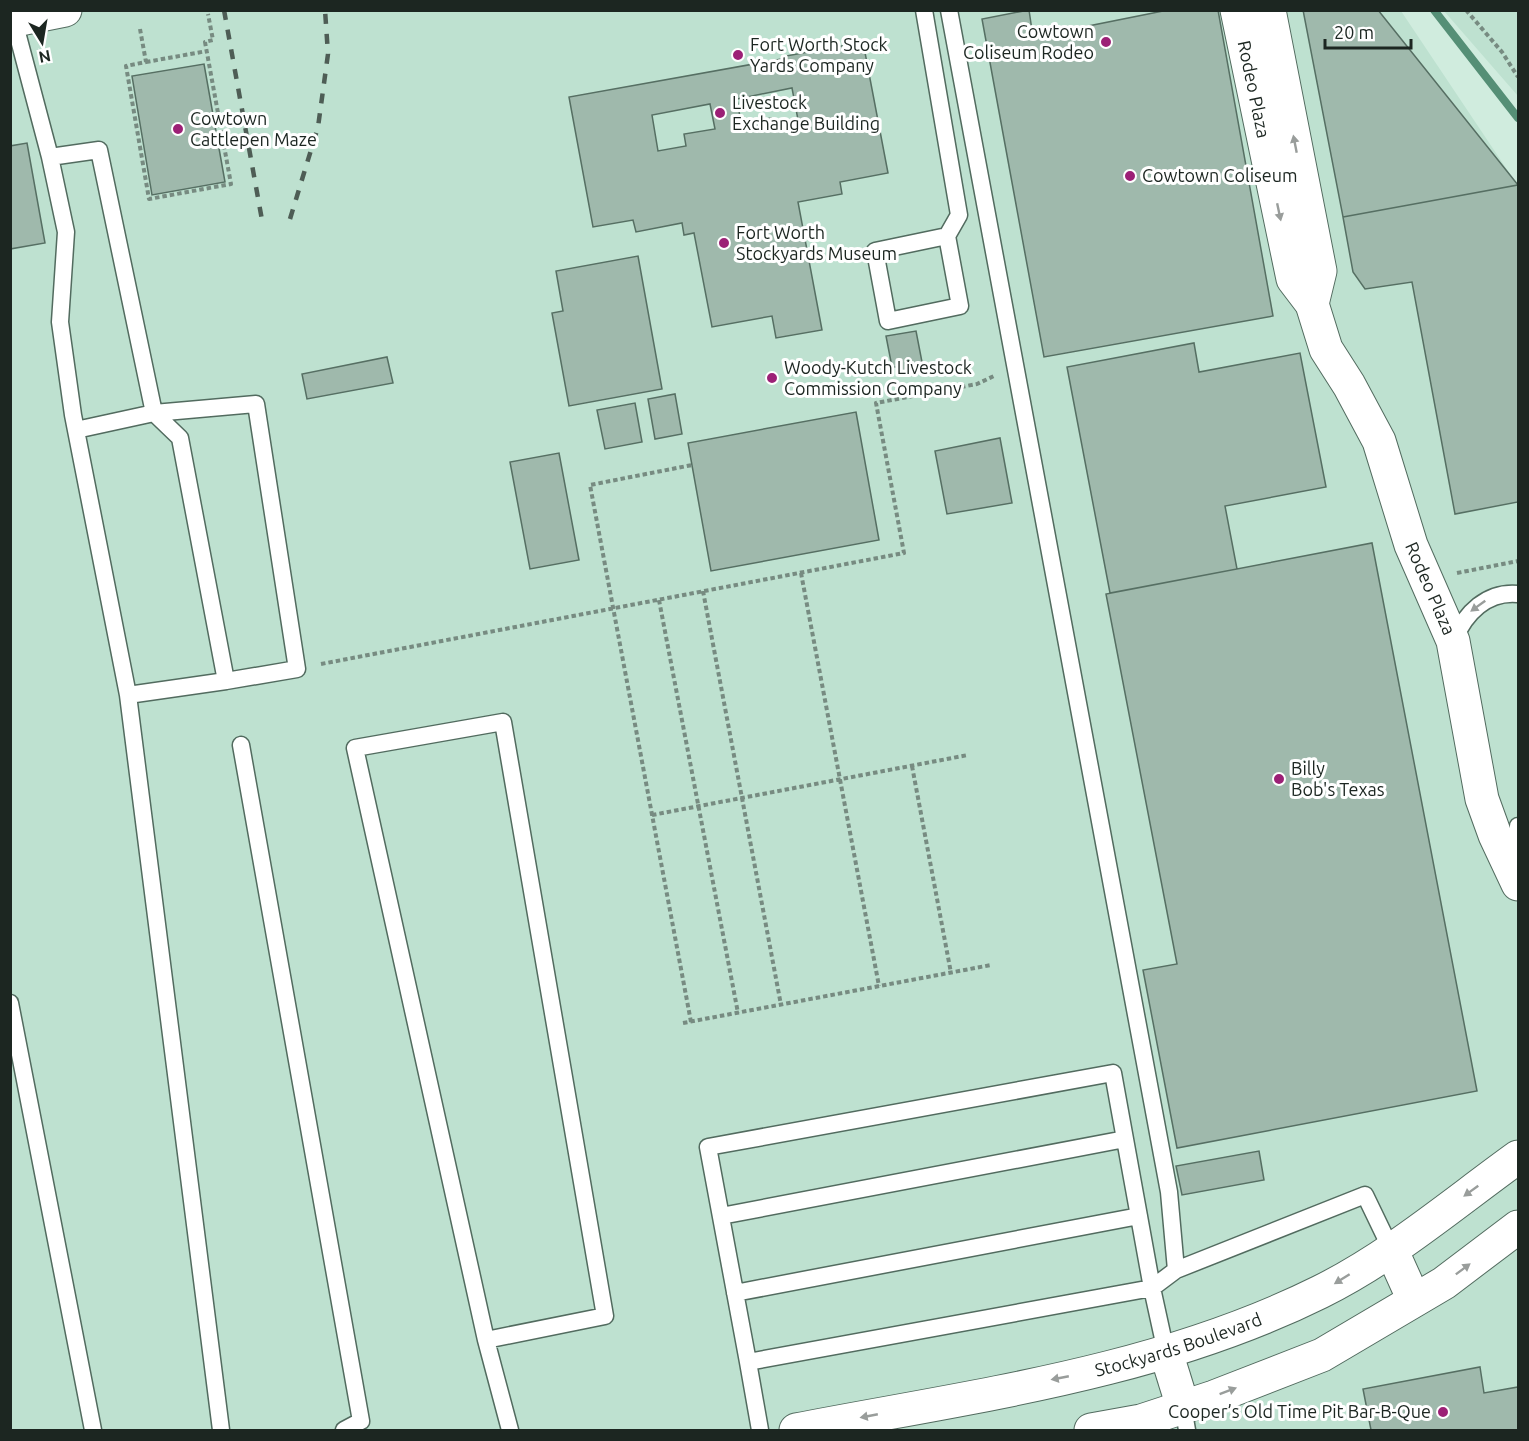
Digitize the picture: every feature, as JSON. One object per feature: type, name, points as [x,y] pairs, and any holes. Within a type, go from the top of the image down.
[{"type":"street","points":[[12,21],[65,10]]},
{"type":"street","name":"Rodeo Plaza","points":[[1237,10],[1293,279],[1312,304],[1326,349],[1349,385],[1379,441],[1411,545],[1453,640],[1482,799],[1495,835],[1518,883]]},
{"type":"street","name":"Rodeo Plaza","points":[[1269,10],[1320,271],[1312,304]]},
{"type":"street","name":"Stockyards Boulevard","points":[[796,1431],[1117,1367],[1209,1339],[1321,1292],[1391,1249],[1518,1157]]},
{"type":"street","points":[[1091,1431],[1141,1420],[1185,1419],[1322,1355],[1444,1283],[1518,1227]]},
{"type":"street","points":[[1391,1249],[1414,1300]]},
{"type":"street","points":[[1166,1352],[1185,1419]]},
{"type":"lane","points":[[924,10],[959,215],[947,236],[960,306],[888,321],[875,251],[947,236]]},
{"type":"lane","points":[[949,10],[1167,1180],[1176,1270]]},
{"type":"lane","points":[[12,21],[50,157],[66,232],[60,322],[76,430],[128,695],[221,1431]]},
{"type":"lane","points":[[50,157],[99,150],[154,413],[180,438],[226,681]]},
{"type":"lane","points":[[76,430],[154,413],[256,404],[297,669],[128,695]]},
{"type":"lane","points":[[1453,640],[1461,623],[1474,608],[1491,598],[1518,594]]},
{"type":"lane","points":[[486,1340],[605,1316],[503,722],[355,748],[486,1340],[510,1431]]},
{"type":"lane","points":[[241,745],[362,1421],[344,1431]]},
{"type":"lane","points":[[1518,826],[1518,883]]},
{"type":"lane","points":[[10,1003],[93,1431]]},
{"type":"lane","points":[[760,1431],[708,1147],[1113,1073],[1152,1288],[1166,1352]]},
{"type":"lane","points":[[722,1216],[1125,1139]]},
{"type":"lane","points":[[748,1362],[1152,1288],[1176,1270],[1365,1196],[1391,1249]]},
{"type":"lane","points":[[735,1293],[1139,1216]]},
{"type":"path","points":[[1466,10],[1502,52],[1518,76]]},
{"type":"path","points":[[207,51],[126,66],[149,199],[231,184],[207,51],[206,42],[213,40],[208,14]]},
{"type":"path","points":[[140,29],[146,62]]},
{"type":"path","points":[[321,664],[904,554],[876,403],[977,384],[1016,367]]},
{"type":"path","points":[[691,1022],[590,485],[692,465]]},
{"type":"path","points":[[1425,579],[1518,561]]},
{"type":"path","points":[[801,573],[879,986]]},
{"type":"path","points":[[703,591],[781,1005]]},
{"type":"path","points":[[659,600],[738,1013]]},
{"type":"path","points":[[652,815],[968,755]]},
{"type":"path","points":[[912,766],[951,973]]},
{"type":"path","points":[[683,1023],[990,965]]},
{"type":"shaded area","points":[[10,11],[1401,11],[1518,186],[1518,1430],[11,1430]]},
{"type":"shaded area","points":[[1444,11],[1518,11],[1518,96]]},
{"type":"building","name":"Cowtown Coliseum","points":[[1029,10],[1033,37],[1168,10],[1218,10],[1273,316],[1044,357],[982,19]]},
{"type":"building","points":[[1303,10],[1378,10],[1518,185],[1343,217]]},
{"type":"building","points":[[863,42],[888,173],[840,182],[842,194],[798,202],[822,330],[776,338],[772,316],[712,327],[694,233],[684,235],[682,223],[636,232],[633,220],[593,227],[569,97],[787,58],[786,56]],"holes":[[[792,88],[799,125],[773,130],[771,118],[741,123],[737,99]],[[710,104],[715,129],[684,134],[686,146],[658,151],[652,115]]]},
{"type":"building","name":"Cowtown Cattlepen Maze","points":[[204,64],[225,182],[152,195],[132,76]]},
{"type":"building","points":[[27,143],[45,243],[10,249],[10,146]]},
{"type":"building","points":[[1518,185],[1518,502],[1455,514],[1412,282],[1365,289],[1353,272],[1343,217]]},
{"type":"building","points":[[638,256],[662,389],[569,406],[552,313],[563,311],[556,271]]},
{"type":"building","points":[[916,331],[922,362],[918,363],[920,371],[898,375],[897,367],[892,367],[886,336]]},
{"type":"building","points":[[1194,343],[1199,372],[1300,353],[1326,487],[1225,506],[1237,569],[1110,593],[1067,367]]},
{"type":"building","points":[[387,357],[393,383],[307,399],[302,374]]},
{"type":"building","points":[[675,394],[682,434],[655,439],[648,399]]},
{"type":"building","points":[[635,403],[642,442],[605,449],[597,410]]},
{"type":"building","points":[[856,412],[879,540],[711,571],[688,443]]},
{"type":"building","points":[[1000,438],[1012,503],[947,514],[935,451]]},
{"type":"building","points":[[559,453],[579,560],[530,569],[510,462]]},
{"type":"building","name":"Billy Bob's Texas","points":[[1372,543],[1477,1091],[1177,1148],[1143,970],[1177,964],[1106,594]]},
{"type":"building","points":[[1259,1151],[1264,1180],[1182,1195],[1176,1166]]},
{"type":"building","name":"Cooper’s Old Time Pit Bar-B-Que","points":[[1480,1367],[1484,1393],[1518,1387],[1518,1430],[1371,1430],[1363,1389]]},
{"type":"waterway","points":[[1434,10],[1518,118]]},
{"type":"railway","points":[[224,10],[262,220]]},
{"type":"railway","points":[[290,219],[318,127],[328,54],[325,10]]},
{"type":"place","name":"Cowtown Coliseum Rodeo","points":[[1106,42]]},
{"type":"place","name":"Fort Worth Stock Yards Company","points":[[738,55]]},
{"type":"place","name":"Livestock Exchange Building","points":[[720,113]]},
{"type":"place","name":"Cowtown Cattlepen Maze","points":[[178,129]]},
{"type":"place","name":"Cowtown Coliseum","points":[[1130,176]]},
{"type":"place","name":"Fort Worth Stockyards Museum","points":[[724,243]]},
{"type":"place","name":"Woody-Kutch Livestock Commission Company","points":[[772,378]]},
{"type":"place","name":"Billy Bob's Texas","points":[[1279,779]]},
{"type":"place","name":"Cooper’s Old Time Pit Bar-B-Que","points":[[1443,1412]]}]
